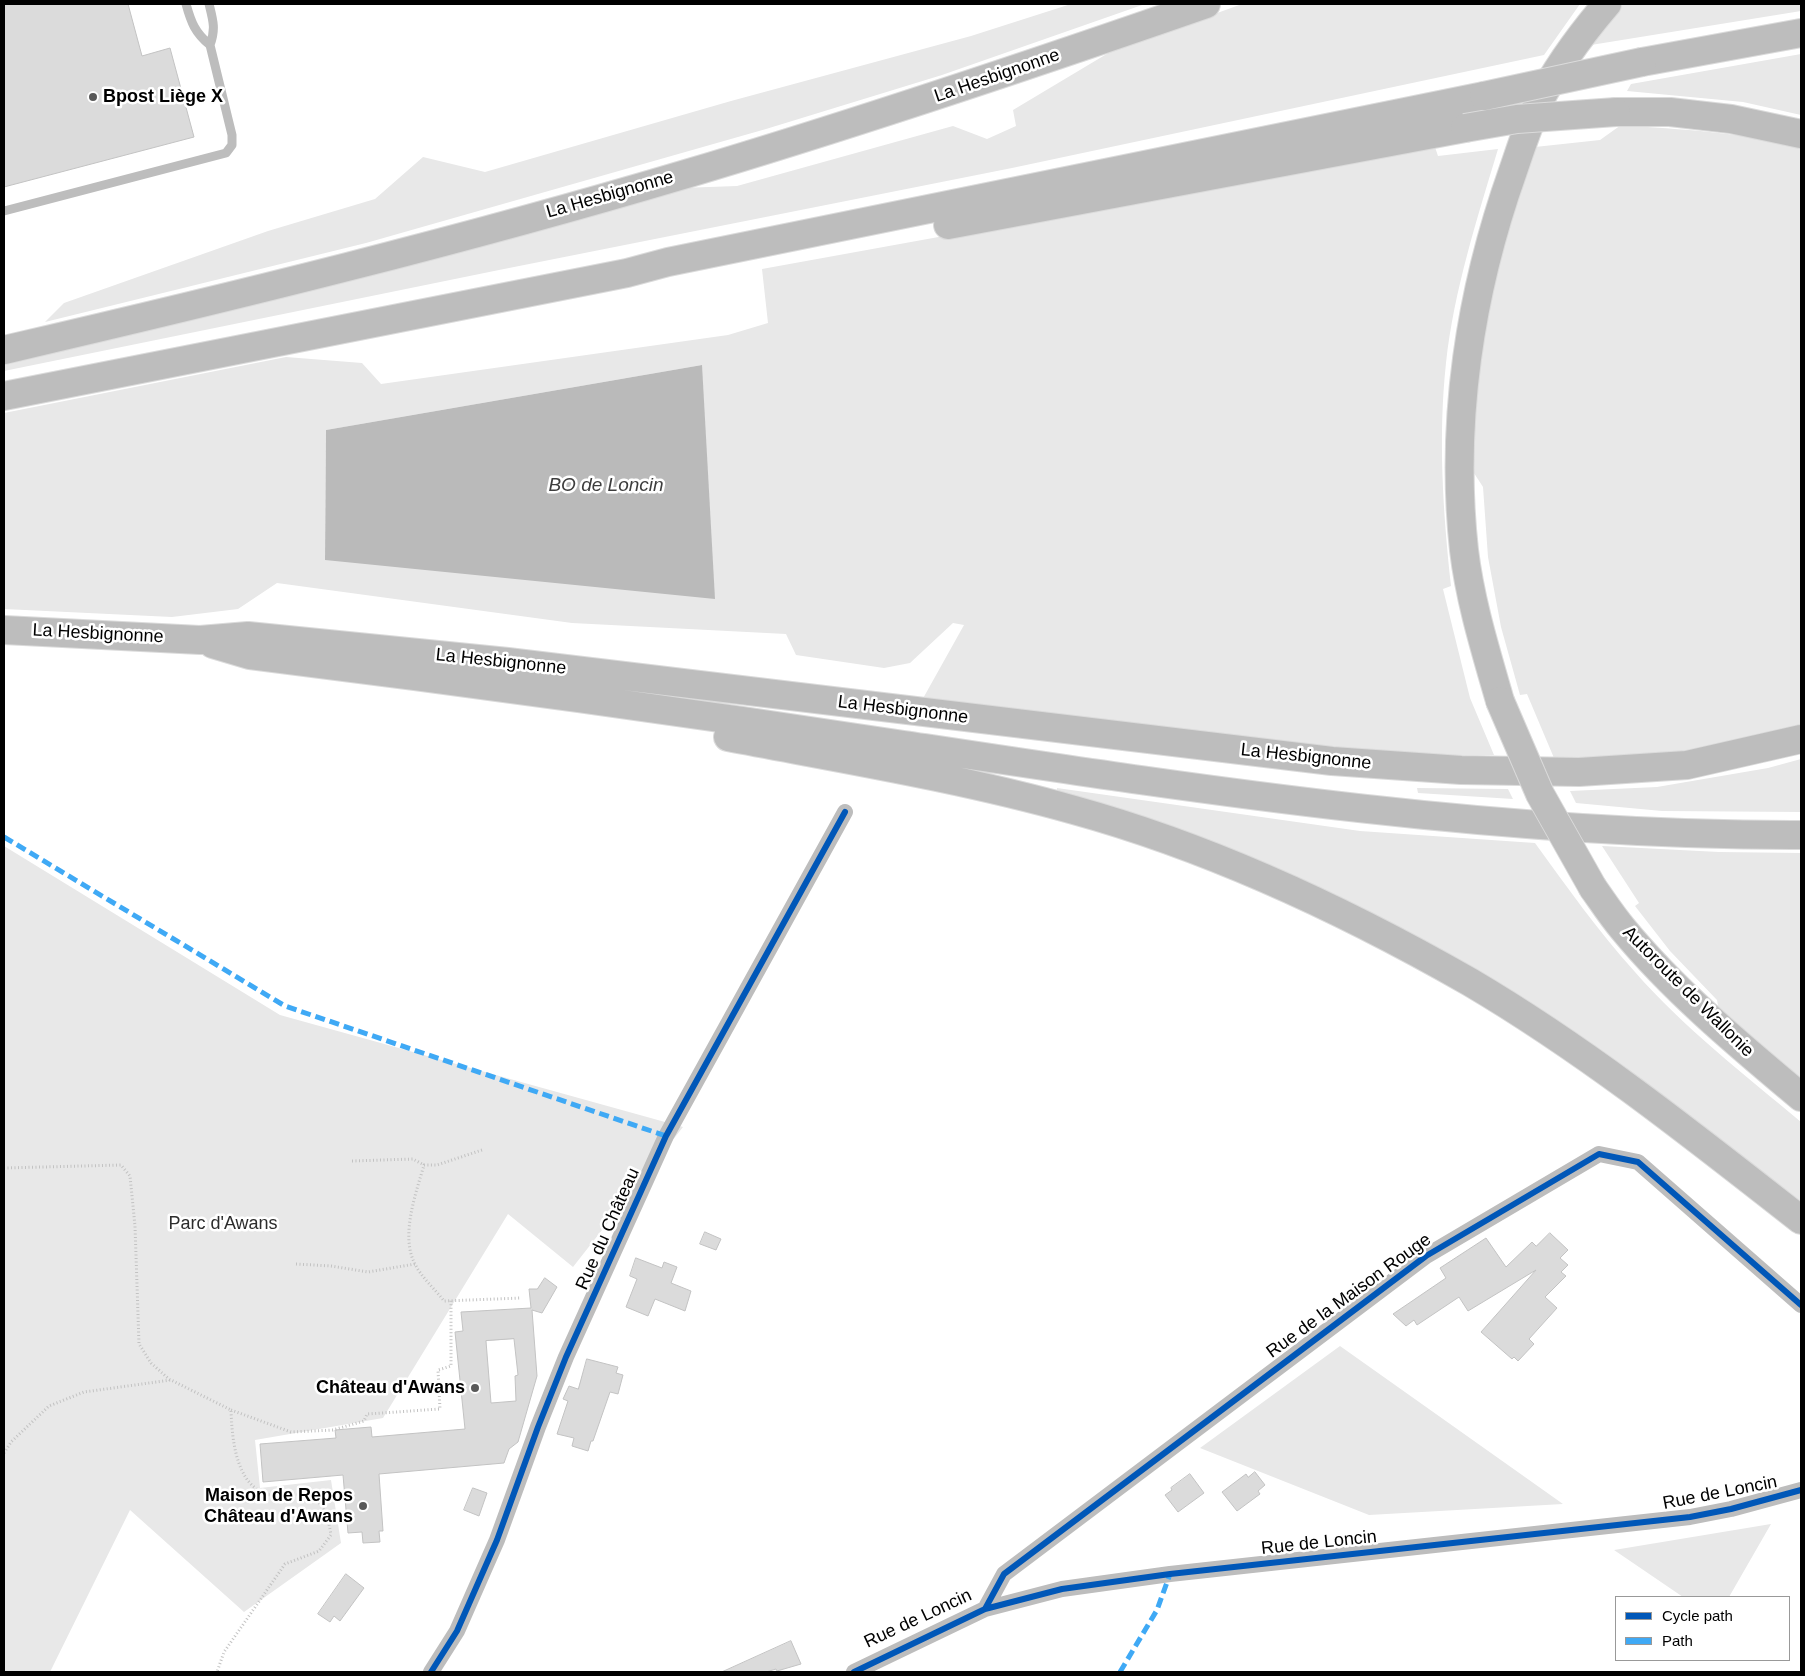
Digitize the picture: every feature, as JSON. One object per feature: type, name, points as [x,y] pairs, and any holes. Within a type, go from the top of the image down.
[{"type":"highway","name":"La Hesbignonne","points":[[4,350],[232,297],[455,239],[684,175],[954,91],[1206,4]]},
{"type":"highway","name":"Autoroute de Wallonie","points":[[1607,4],[1539,103],[1502,201],[1486,258],[1469,346],[1459,433],[1464,551],[1476,611],[1500,701],[1540,794],[1594,888],[1622,928],[1654,963],[1707,1015],[1801,1097]]},
{"type":"highway","points":[[4,396],[627,273],[668,262],[1484,96],[1642,62],[1801,33]]},
{"type":"highway","points":[[627,273],[667,277],[1517,119],[1616,112],[1670,112],[1731,119],[1801,134]]},
{"type":"highway","name":"La Hesbignonne","points":[[4,630],[200,640],[248,636],[518,664],[1332,761],[1461,770],[1579,772],[1687,765],[1801,739]]},
{"type":"highway","points":[[200,640],[250,655],[500,686],[1195,788],[1354,809],[1519,825],[1716,835],[1801,835]]},
{"type":"highway","points":[[681,712],[711,733],[975,785],[1075,810],[1151,835],[1237,867],[1322,904],[1471,983],[1570,1047],[1662,1112],[1801,1220]]},
{"type":"street","name":"Rue du Château","points":[[431,1672],[458,1631],[497,1540],[538,1427],[566,1357],[666,1136],[845,812]]},
{"type":"street","name":"Rue de la Maison Rouge","points":[[985,1609],[1004,1574],[1426,1256],[1598,1154],[1638,1162],[1801,1305]]},
{"type":"street","name":"Rue de Loncin","points":[[854,1672],[985,1609],[1028,1597],[1102,1582],[1690,1516],[1731,1509],[1801,1490]]},
{"type":"lane","points":[[186,4],[191,25],[198,35],[210,45]]},
{"type":"lane","points":[[4,211],[226,153],[232,145],[232,135],[210,45],[215,32],[215,24],[209,4]]},
{"type":"path","points":[[352,1161],[413,1158],[424,1165],[437,1165],[482,1150]]},
{"type":"path","points":[[4,1168],[121,1165],[130,1176],[135,1226],[139,1344],[151,1364],[171,1380],[231,1410],[291,1432],[333,1430],[364,1421],[366,1414],[440,1409],[438,1370],[451,1366],[451,1300]]},
{"type":"path","points":[[424,1165],[411,1211],[410,1248],[415,1264],[444,1301],[522,1298]]},
{"type":"path","points":[[296,1264],[331,1266],[368,1272],[415,1264]]},
{"type":"path","points":[[4,1453],[11,1442],[49,1406],[84,1392],[171,1380]]},
{"type":"path","points":[[217,1672],[224,1652],[285,1564],[319,1551],[331,1535],[329,1520],[323,1504],[308,1494],[266,1494],[242,1474],[232,1430],[231,1410]]},
{"type":"green space","points":[[1071,4],[1145,4],[942,75],[766,129],[366,243],[45,322],[64,303],[268,231],[375,199],[423,157],[485,172],[731,101],[971,36]]},
{"type":"green space","points":[[1242,4],[1580,4],[1544,55],[1012,168],[4,371],[4,363],[681,188],[737,186],[953,126],[987,139],[1016,126],[1013,110],[1110,52]]},
{"type":"green space","points":[[1621,4],[1801,4],[1801,11],[1591,45]]},
{"type":"green space","points":[[1801,54],[1801,115],[1743,102],[1627,91],[1631,84]]},
{"type":"green space","points":[[1621,125],[1757,138],[1801,149],[1801,728],[1672,755],[1554,758],[1527,694],[1520,695],[1501,627],[1488,557],[1483,487],[1472,470],[1473,387],[1505,229],[1535,147],[1600,140]]},
{"type":"green space","points":[[1435,147],[1438,156],[1498,149],[1460,282],[1446,363],[1442,419],[1444,502],[1451,586],[1443,589],[1470,698],[1494,755],[1449,756],[1387,753],[921,702],[964,625],[953,623],[910,663],[884,668],[796,655],[786,634],[572,623],[277,583],[238,609],[172,617],[4,609],[4,413],[286,357],[362,363],[381,384],[728,335],[768,323],[762,269]],"holes":[[[702,365],[325,560],[326,430]]]},
{"type":"green space","points":[[1801,759],[1801,812],[1662,811],[1576,803],[1570,791],[1657,787],[1768,768]]},
{"type":"green space","points":[[1057,788],[1360,831],[1535,843],[1596,925],[1654,993],[1715,1050],[1801,1122],[1801,1205],[1593,1047],[1057,794]]},
{"type":"green space","points":[[1417,788],[1508,789],[1513,799],[1418,793]]},
{"type":"green space","name":"Parc d'Awans","points":[[4,846],[280,1015],[683,1127],[573,1267],[508,1214],[383,1418],[255,1440],[260,1488],[331,1480],[341,1543],[244,1612],[130,1510],[50,1672],[4,1672]]},
{"type":"green space","points":[[1602,846],[1719,852],[1801,853],[1801,1080],[1719,1011],[1717,1000],[1670,951],[1635,906],[1639,903]]},
{"type":"green space","points":[[1340,1346],[1563,1504],[1369,1515],[1200,1448]]},
{"type":"green space","points":[[1771,1524],[1730,1596],[1682,1596],[1614,1550]]},
{"type":"water","name":"BO de Loncin","points":[[702,365],[715,599],[325,560],[326,430]]},
{"type":"building","name":"Bpost Liège X","points":[[4,4],[128,4],[142,56],[170,48],[194,137],[4,187]]},
{"type":"building","points":[[705,1232],[721,1239],[716,1250],[700,1244]]},
{"type":"building","points":[[1550,1233],[1568,1250],[1560,1258],[1568,1265],[1561,1272],[1566,1276],[1545,1297],[1557,1308],[1529,1339],[1534,1344],[1518,1361],[1514,1357],[1512,1359],[1481,1332],[1536,1270],[1468,1311],[1459,1297],[1417,1325],[1414,1320],[1406,1326],[1393,1314],[1446,1278],[1440,1268],[1486,1238],[1506,1267],[1532,1242],[1536,1246]]},
{"type":"building","points":[[636,1258],[662,1268],[664,1262],[677,1267],[671,1283],[691,1291],[685,1311],[655,1299],[648,1316],[626,1307],[637,1279],[630,1276]]},
{"type":"building","points":[[545,1278],[557,1287],[542,1313],[532,1310],[537,1376],[518,1442],[509,1449],[504,1463],[379,1474],[383,1531],[379,1531],[380,1542],[363,1543],[362,1532],[348,1533],[343,1475],[263,1482],[260,1444],[336,1438],[335,1430],[371,1427],[372,1437],[465,1429],[455,1332],[463,1331],[461,1312],[531,1308],[529,1289],[537,1289]],"holes":[[[514,1339],[518,1375],[515,1376],[516,1401],[491,1403],[486,1341]]]},
{"type":"building","points":[[587,1359],[618,1367],[616,1373],[623,1375],[618,1394],[610,1392],[588,1451],[572,1446],[574,1438],[557,1434],[568,1401],[563,1399],[569,1386],[578,1389]]},
{"type":"building","points":[[1255,1472],[1265,1485],[1258,1491],[1260,1494],[1237,1511],[1222,1492],[1246,1474],[1248,1477]]},
{"type":"building","points":[[1190,1474],[1204,1493],[1178,1512],[1165,1495],[1172,1490],[1171,1488]]},
{"type":"building","points":[[473,1488],[487,1493],[479,1516],[464,1510]]},
{"type":"building","points":[[346,1574],[364,1588],[340,1621],[334,1616],[330,1622],[318,1614]]},
{"type":"building","points":[[791,1641],[801,1664],[777,1671],[776,1669],[766,1672],[722,1672]]},
{"type":"marked path","points":[[4,837],[285,1006],[666,1136]]},
{"type":"marked path","points":[[1120,1672],[1157,1610],[1170,1574]]},
{"type":"cycle path","points":[[431,1672],[457,1631],[497,1540],[538,1427],[566,1357],[666,1136],[845,812]]},
{"type":"cycle path","points":[[985,1609],[1004,1574],[1426,1256],[1599,1154],[1638,1162],[1801,1305]]},
{"type":"cycle path","points":[[854,1672],[985,1609],[1062,1589],[1170,1574],[1690,1517],[1731,1509],[1801,1490]]},
{"type":"place","name":"Bpost Liège X","points":[[93,97]]},
{"type":"place","name":"Château d'Awans","points":[[475,1388]]},
{"type":"place","name":"Maison de Repos Château d'Awans","points":[[363,1506]]}]
